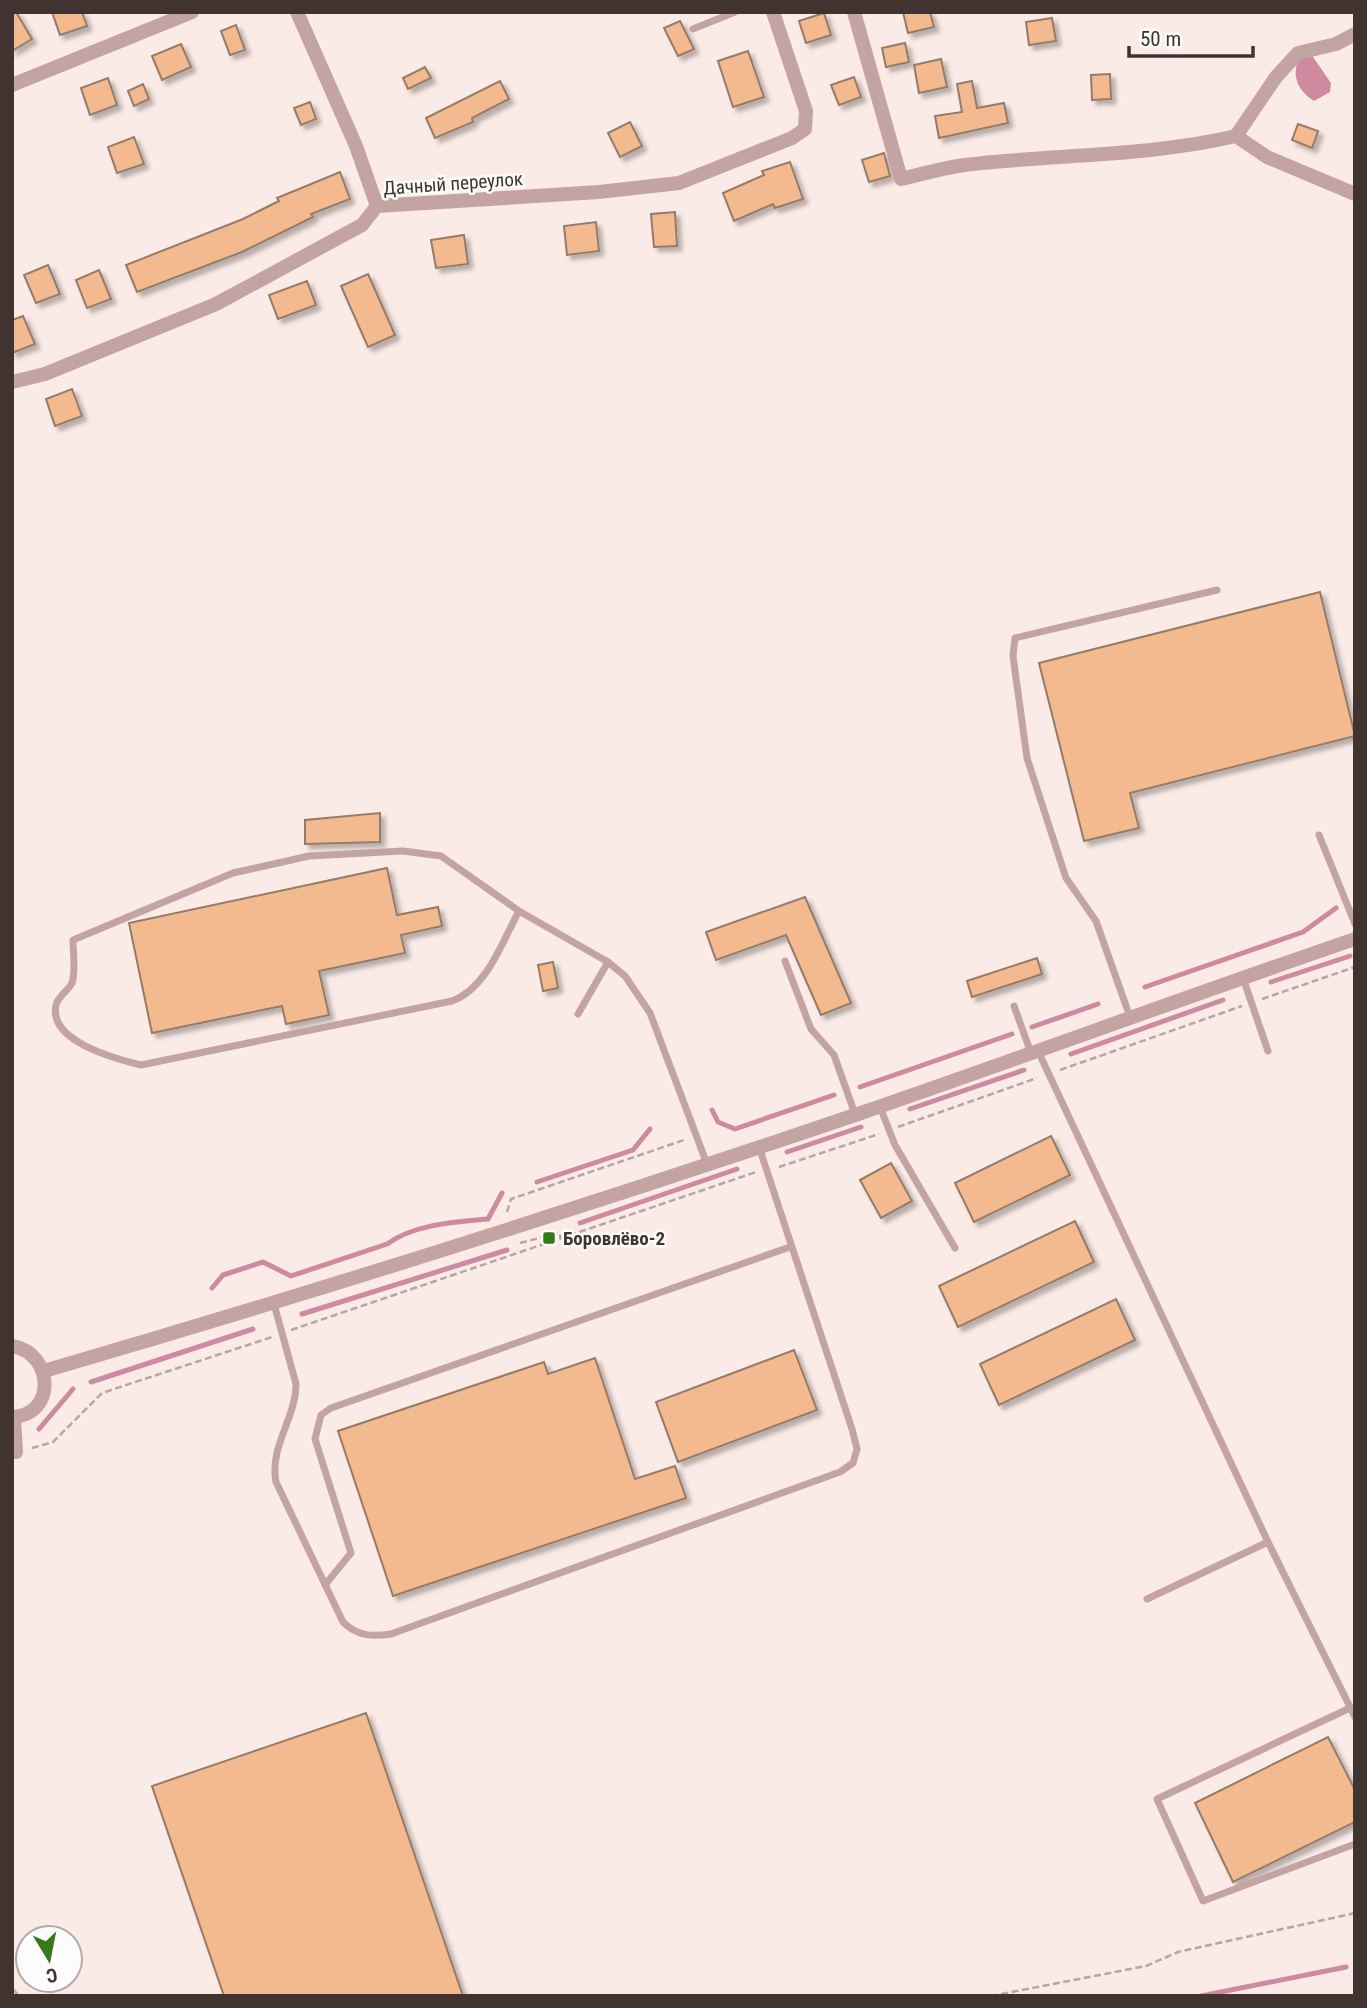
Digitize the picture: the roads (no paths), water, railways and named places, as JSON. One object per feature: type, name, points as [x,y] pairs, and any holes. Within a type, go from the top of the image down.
[{"type":"street","points":[[12,85],[192,12]]},
{"type":"street","points":[[297,12],[356,146],[377,206]]},
{"type":"street","name":"Дачный переулок","points":[[12,382],[45,374],[216,304],[362,225],[377,206],[599,192],[679,183],[792,138],[805,129],[806,111],[773,12]]},
{"type":"street","points":[[854,12],[901,179],[963,166],[1133,152],[1194,145],[1236,136],[1276,77],[1298,52],[1336,44],[1355,34]]},
{"type":"street","points":[[1236,136],[1267,157],[1355,194]]},
{"type":"street","points":[[44,1371],[274,1304],[707,1164],[855,1115],[1355,939]]},
{"type":"street","points":[[12,1346],[31,1353],[44,1371],[44,1394],[38,1405],[29,1413],[13,1417],[16,1452]]},
{"type":"lane","points":[[693,29],[734,12]]},
{"type":"lane","points":[[1130,1017],[1096,920],[1066,878],[1027,758],[1013,656],[1015,638],[1217,590]]},
{"type":"lane","points":[[1319,835],[1355,925]]},
{"type":"lane","points":[[519,911],[479,983],[466,996],[453,1001],[141,1065],[114,1059],[71,1038],[60,1026],[56,1015],[56,1002],[72,982],[73,940],[233,873],[309,856],[403,851],[441,856],[519,911],[608,962],[625,976],[650,1013],[707,1164]]},
{"type":"lane","points":[[785,961],[811,1029],[834,1055],[855,1115]]},
{"type":"lane","points":[[578,1014],[608,962]]},
{"type":"lane","points":[[1243,977],[1268,1051]]},
{"type":"lane","points":[[1014,1006],[1034,1052],[1049,1073],[1268,1542],[1355,1717]]},
{"type":"lane","points":[[880,1106],[889,1130],[955,1248]]},
{"type":"lane","points":[[274,1304],[296,1384],[296,1396],[274,1462],[274,1472],[343,1622],[350,1629],[373,1637],[391,1634],[848,1469],[853,1463],[858,1449],[758,1147]]},
{"type":"lane","points":[[325,1585],[351,1553],[315,1438],[321,1415],[331,1408],[790,1247]]},
{"type":"lane","points":[[1147,1599],[1268,1542]]},
{"type":"lane","points":[[1350,1708],[1157,1799],[1203,1901],[1355,1844]]},
{"type":"waterway","points":[[1145,987],[1303,932],[1336,908]]},
{"type":"waterway","points":[[1271,982],[1350,956]]},
{"type":"waterway","points":[[1071,1054],[1223,1000]]},
{"type":"waterway","points":[[1032,1027],[1098,1004]]},
{"type":"waterway","points":[[860,1087],[1012,1034]]},
{"type":"waterway","points":[[910,1109],[1024,1070]]},
{"type":"waterway","points":[[712,1110],[718,1122],[735,1129],[834,1095]]},
{"type":"waterway","points":[[787,1152],[861,1127]]},
{"type":"waterway","points":[[537,1182],[633,1150],[650,1129]]},
{"type":"waterway","points":[[580,1223],[737,1169]]},
{"type":"waterway","points":[[212,1288],[223,1275],[263,1262],[291,1276],[387,1244],[422,1228],[488,1219],[502,1193]]},
{"type":"waterway","points":[[302,1314],[507,1250]]},
{"type":"waterway","points":[[91,1382],[253,1329]]},
{"type":"waterway","points":[[39,1429],[73,1389]]},
{"type":"waterway","points":[[1201,1996],[1346,1967]]},
{"type":"place","name":"Боровлёво-2","points":[[549,1238]]}]
